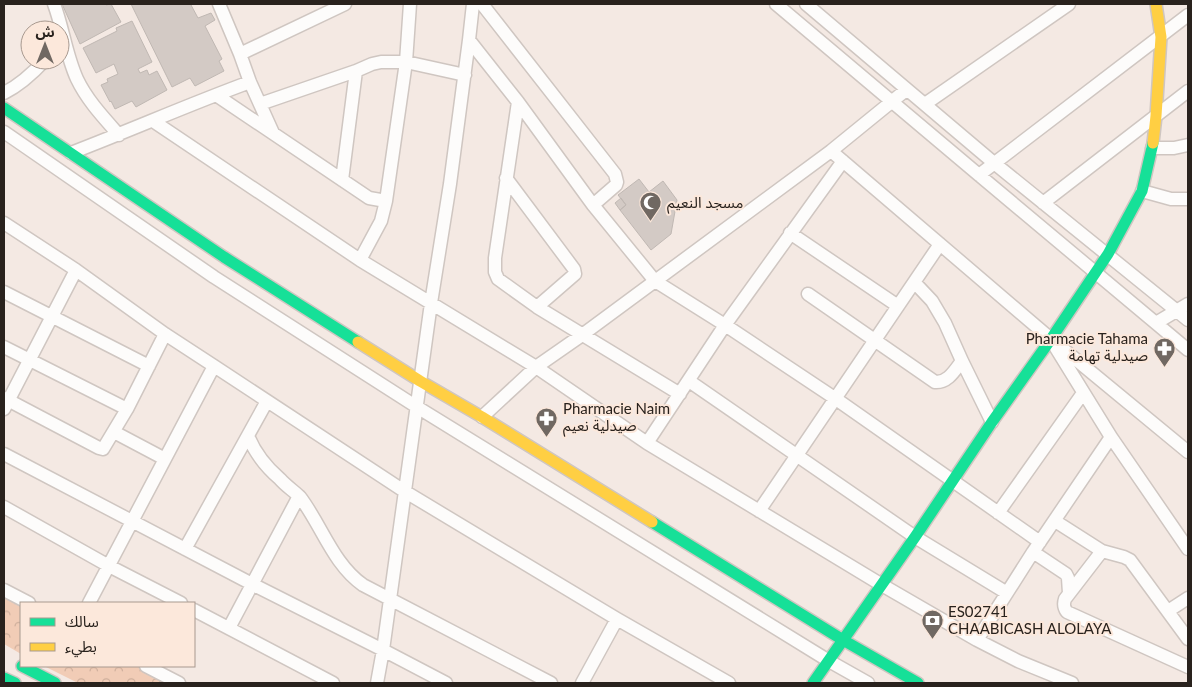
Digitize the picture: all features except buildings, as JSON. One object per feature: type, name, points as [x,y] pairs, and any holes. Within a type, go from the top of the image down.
[{"type":"main road","points":[[813,683],[1096,273],[1142,191],[1152,148],[1156,116],[1161,37],[1156,4]]},
{"type":"main road","points":[[4,108],[224,258],[420,381],[482,417],[842,640],[918,683]]},
{"type":"main road","points":[[24,667],[55,683]]},
{"type":"main road","points":[[4,678],[14,683]]},
{"type":"street","points":[[54,4],[57,20]]},
{"type":"street","points":[[220,4],[250,82],[273,133]]},
{"type":"street","points":[[240,54],[345,4]]},
{"type":"street","points":[[360,260],[381,221],[386,201],[406,62],[410,4]]},
{"type":"street","points":[[376,683],[450,184],[473,4]]},
{"type":"street","points":[[482,4],[615,174],[616,186],[593,205]]},
{"type":"street","points":[[776,4],[1188,350]]},
{"type":"street","points":[[806,4],[906,90],[1043,203],[1108,254],[1183,307],[1188,320]]},
{"type":"street","points":[[925,104],[1069,4]]},
{"type":"street","points":[[979,176],[1188,15]]},
{"type":"street","points":[[469,40],[518,102],[593,205],[655,281],[836,399],[998,513],[1066,574],[1068,578],[1068,593]]},
{"type":"street","points":[[70,62],[85,94],[119,135]]},
{"type":"street","points":[[260,104],[381,62],[406,62],[464,76]]},
{"type":"street","points":[[4,93],[13,89],[35,70]]},
{"type":"street","points":[[342,180],[356,71]]},
{"type":"street","points":[[71,153],[250,82]]},
{"type":"street","points":[[482,417],[536,367],[832,151],[906,90]]},
{"type":"street","points":[[1043,203],[1188,91]]},
{"type":"street","points":[[216,95],[369,198],[386,201]]},
{"type":"street","points":[[518,102],[495,258],[495,272],[498,279],[537,307],[680,394]]},
{"type":"street","points":[[153,121],[360,260],[536,367],[647,443],[977,640],[1018,661],[1072,683]]},
{"type":"street","points":[[4,132],[214,277],[416,407],[829,661],[868,683]]},
{"type":"street","points":[[1152,148],[1174,148],[1188,145]]},
{"type":"street","points":[[832,151],[1051,339],[1188,452]]},
{"type":"street","points":[[647,443],[725,325],[842,161]]},
{"type":"street","points":[[506,178],[574,269],[575,274],[537,307]]},
{"type":"street","points":[[1142,191],[1171,199],[1188,199]]},
{"type":"street","points":[[4,223],[76,270],[165,334],[404,491],[617,619],[729,683]]},
{"type":"street","points":[[790,233],[898,306]]},
{"type":"street","points":[[759,511],[940,244]]},
{"type":"street","points":[[76,270],[5,402],[99,448],[105,448],[165,334]]},
{"type":"street","points":[[914,283],[932,301],[946,322],[962,361],[992,422]]},
{"type":"street","points":[[4,292],[149,366]]},
{"type":"street","points":[[808,294],[935,382],[945,381],[962,361]]},
{"type":"street","points":[[1156,322],[1183,307]]},
{"type":"street","points":[[1051,339],[1111,437],[1188,549]]},
{"type":"street","points":[[4,347],[127,409]]},
{"type":"street","points":[[91,602],[214,366]]},
{"type":"street","points":[[688,381],[915,537],[1007,593]]},
{"type":"street","points":[[998,513],[1083,393]]},
{"type":"street","points":[[186,549],[267,402]]},
{"type":"street","points":[[114,432],[165,459]]},
{"type":"street","points":[[248,436],[264,463],[299,496],[353,578],[550,683]]},
{"type":"street","points":[[977,640],[1111,437]]},
{"type":"street","points":[[4,454],[446,683]]},
{"type":"street","points":[[229,628],[299,496]]},
{"type":"street","points":[[4,507],[109,566],[179,602]]},
{"type":"street","points":[[1055,521],[1102,551],[1124,556],[1130,560],[1188,639]]},
{"type":"street","points":[[1102,551],[1068,593],[1064,608],[1067,612],[1188,667]]},
{"type":"street","points":[[4,590],[27,602]]},
{"type":"street","points":[[1168,611],[1188,598]]},
{"type":"street","points":[[195,611],[333,683]]},
{"type":"street","points":[[582,683],[617,619]]},
{"type":"street","points":[[148,667],[179,683]]},
{"type":"green space","points":[[4,594],[20,603],[20,653],[4,644]]},
{"type":"green space","points":[[46,667],[140,667],[171,683],[78,683]]},
{"type":"traffic: fast","points":[[4,108],[224,257],[358,342]]},
{"type":"traffic: fast","points":[[813,683],[1108,254],[1142,191],[1153,143]]},
{"type":"traffic: fast","points":[[652,522],[843,640],[918,683]]},
{"type":"traffic: fast","points":[[24,667],[55,683]]},
{"type":"traffic: fast","points":[[4,678],[15,683]]},
{"type":"traffic: slow","points":[[1153,143],[1161,37],[1156,4]]},
{"type":"traffic: slow","points":[[358,342],[652,522]]},
{"type":"place","name":"مسجد النعيم","points":[[651,222]]},
{"type":"place","name":"Pharmacie Tahama صيدلية تهامة","points":[[1164,367]]},
{"type":"place","name":"Pharmacie Naim صيدلية نعيم","points":[[547,437]]},
{"type":"place","name":"ES02741 CHAABICASH ALOLAYA","points":[[932,640]]}]
